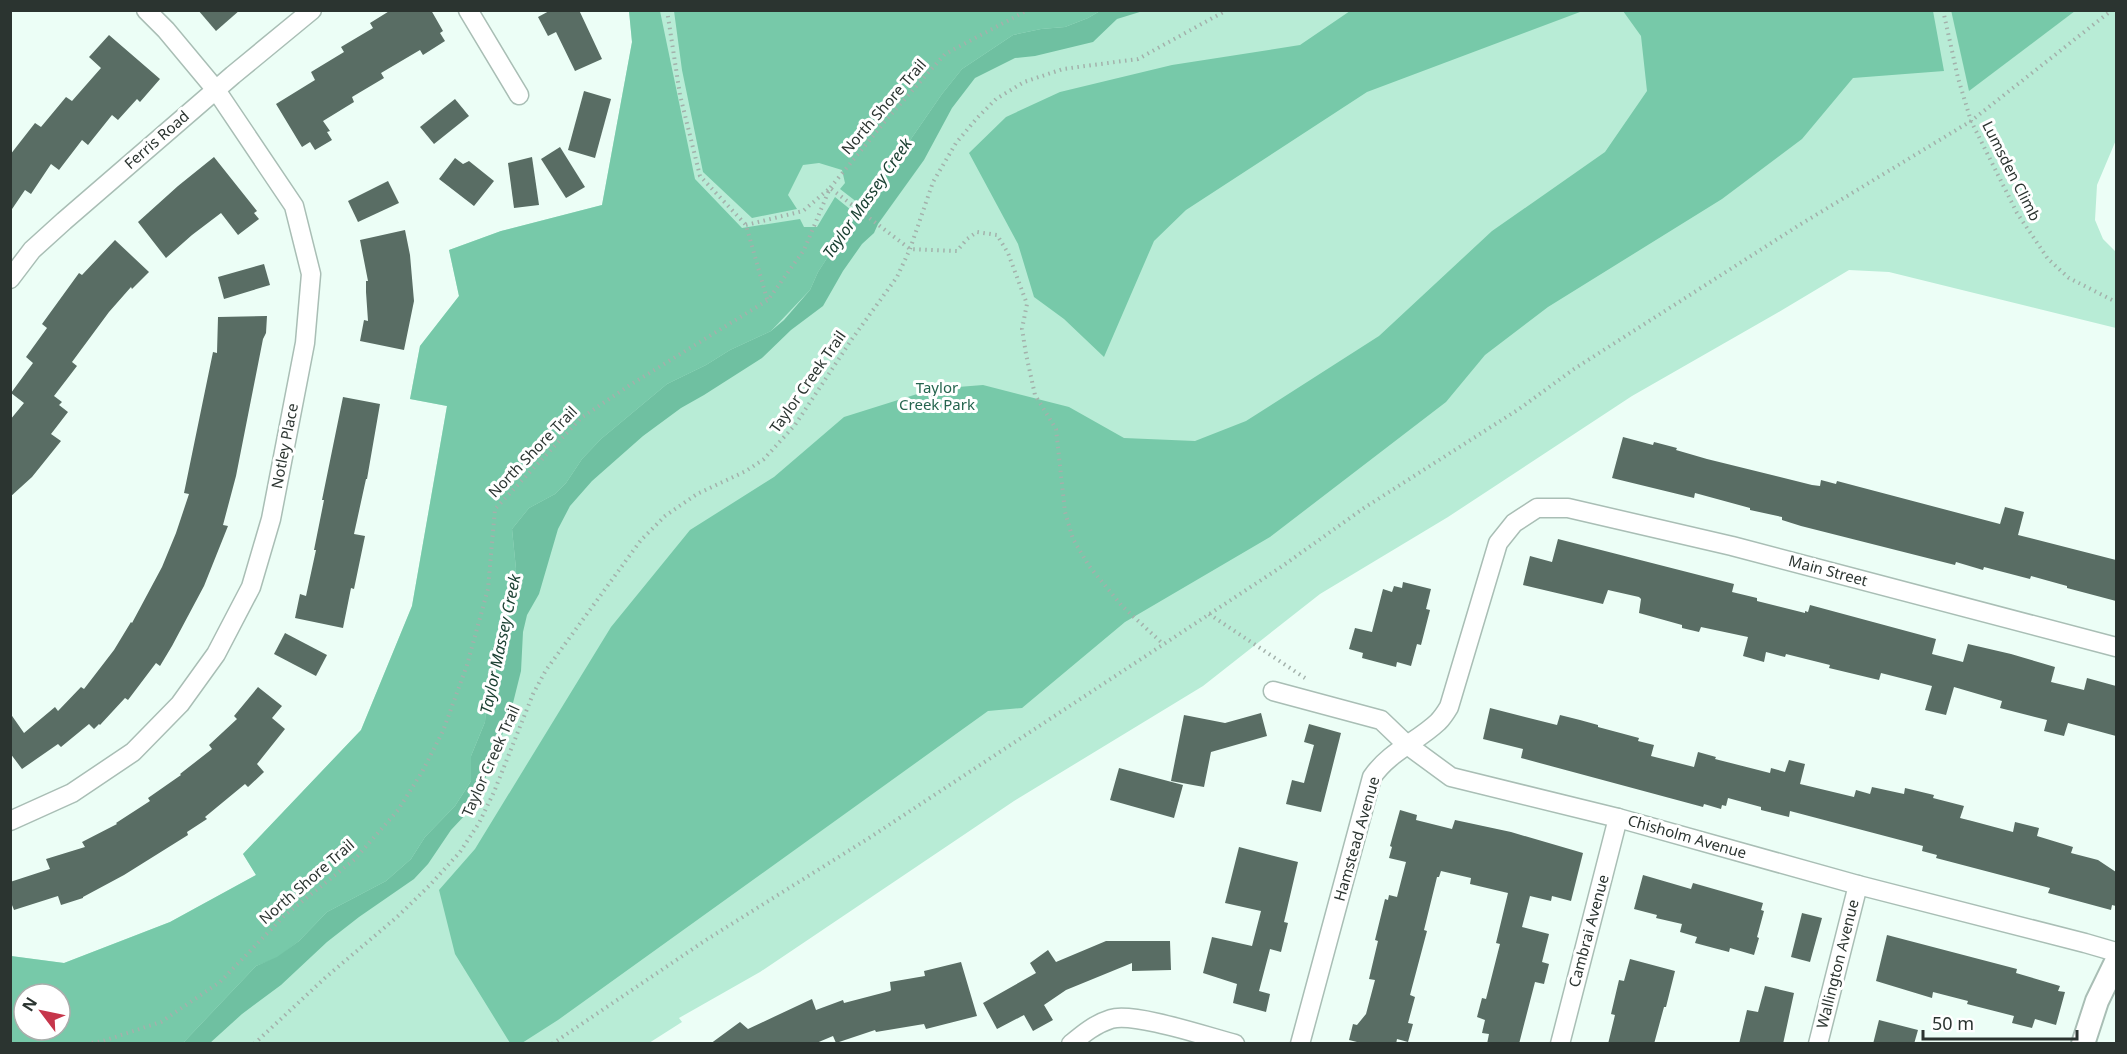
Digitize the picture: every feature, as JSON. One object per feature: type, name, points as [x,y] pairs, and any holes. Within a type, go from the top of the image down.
[{"type":"street","name":"Notley Place","points":[[10,821],[72,793],[133,752],[180,704],[216,654],[250,586],[271,519],[305,343],[311,274],[294,206],[216,90],[166,30],[146,10]]},
{"type":"street","name":"Ferris Road","points":[[10,279],[32,250],[64,221],[312,10]]},
{"type":"street","points":[[468,10],[519,95]]},
{"type":"street","name":"Main Street","points":[[1537,508],[1568,508],[1721,543],[2116,647]]},
{"type":"street","name":"Hamstead Avenue","points":[[1300,1044],[1372,777],[1406,744],[1438,722],[1449,707],[1498,543],[1514,523],[1537,508]]},
{"type":"street","name":"Chisholm Avenue","points":[[1273,691],[1381,720],[1406,744],[1451,777],[1618,818],[1858,885],[2116,952]]},
{"type":"street","name":"Cambrai Avenue","points":[[1560,1044],[1618,818]]},
{"type":"street","name":"Wallington Avenue","points":[[1818,1044],[1858,885]]},
{"type":"street","points":[[2083,1044],[2097,1001],[2116,962]]},
{"type":"street","points":[[1071,1044],[1092,1027],[1113,1018],[1138,1019],[1235,1044]]},
{"type":"path","points":[[667,10],[680,96],[700,176],[746,225],[768,300]]},
{"type":"path","name":"North Shore Trail","points":[[86,1044],[103,1041],[161,1022],[220,982],[284,916],[355,859],[398,810],[422,772],[443,731],[467,665],[488,589],[495,509],[581,418],[630,384],[768,300],[804,250],[830,188],[945,54],[1028,10]]},
{"type":"path","name":"Taylor Creek Trail","points":[[254,1044],[429,886],[460,852],[494,792],[533,694],[546,670],[641,540],[665,516],[697,494],[746,471],[764,459],[795,425],[852,339],[897,277],[910,249],[933,182],[976,118],[996,99],[1024,82],[1063,69],[1138,59],[1227,10]]},
{"type":"path","name":"Lumsden Climb","points":[[1943,10],[1971,121],[2017,213],[2049,259],[2070,278],[2116,302]]},
{"type":"path","points":[[552,1044],[706,940],[869,838],[1162,643],[1281,567],[1364,508],[1519,409],[1583,363],[1801,224],[1971,121],[2112,10]]},
{"type":"path","points":[[746,225],[803,211],[830,188],[910,249],[957,251],[967,239],[977,232],[997,236],[1008,253],[1027,304],[1022,329],[1035,395],[1056,429],[1065,512],[1073,539],[1089,566],[1122,606],[1162,643]]},
{"type":"path","points":[[1209,614],[1312,683]]},
{"type":"green space","points":[[1951,10],[2075,10],[2075,11],[1969,91]]},
{"type":"green space","name":"Taylor Creek Park","points":[[629,11],[2116,11],[2116,140],[2097,185],[2095,220],[2103,239],[2116,252],[2116,328],[1889,272],[1849,270],[1632,396],[1448,517],[1320,594],[1203,686],[1014,801],[760,972],[679,1018],[682,1022],[649,1043],[11,1044],[11,956],[64,963],[170,922],[256,875],[243,854],[361,730],[412,606],[447,406],[410,399],[420,346],[459,296],[449,250],[501,231],[602,205],[632,42]]},
{"type":"green space","points":[[629,11],[660,11],[695,179],[742,228],[800,219],[804,227],[817,227],[835,197],[856,214],[818,272],[810,290],[771,331],[667,384],[601,439],[582,459],[566,483],[555,494],[529,508],[512,529],[516,569],[507,617],[489,655],[485,722],[471,756],[471,781],[455,806],[425,837],[411,859],[386,881],[327,912],[299,941],[277,958],[256,966],[183,1043],[11,1044],[11,956],[64,963],[170,922],[256,875],[243,854],[361,730],[412,606],[447,406],[410,399],[420,346],[459,296],[449,250],[501,231],[602,205],[632,42]]},
{"type":"green space","points":[[674,11],[1100,11],[1065,27],[1013,35],[962,69],[862,206],[840,189],[845,183],[842,170],[819,163],[803,165],[788,195],[797,209],[752,218],[703,172],[682,70]]},
{"type":"green space","points":[[1350,11],[1593,11],[1580,12],[1367,92],[1186,210],[1154,241],[1104,357],[1064,319],[1034,297],[1018,244],[969,153],[1006,117],[1060,92],[1172,65],[1300,45]]},
{"type":"green space","points":[[1623,11],[1933,11],[1944,71],[1853,78],[1802,139],[1722,199],[1548,307],[1485,355],[1446,402],[1270,537],[1125,622],[1022,708],[988,711],[558,1020],[522,1043],[510,1043],[455,954],[439,890],[475,849],[611,627],[690,530],[774,477],[844,417],[933,389],[983,385],[1069,407],[1124,438],[1195,441],[1246,421],[1379,336],[1492,231],[1605,152],[1647,91],[1641,36]]},
{"type":"water","name":"Taylor Massey Creek","points":[[1100,11],[1143,11],[1117,19],[1093,42],[1035,56],[1015,58],[975,78],[952,108],[924,160],[874,233],[862,244],[843,271],[823,306],[791,330],[762,358],[681,408],[643,436],[592,481],[570,506],[558,529],[539,594],[527,615],[523,632],[521,671],[513,703],[483,784],[467,813],[451,830],[428,864],[414,879],[327,942],[281,985],[242,1014],[210,1043],[183,1043],[256,966],[277,957],[299,941],[327,912],[386,881],[411,859],[425,837],[455,806],[471,781],[471,756],[485,722],[489,655],[507,617],[516,569],[512,529],[529,508],[555,494],[601,439],[667,384],[771,331],[784,320],[810,290],[818,272],[859,209],[875,191],[962,69],[1013,35],[1065,27]]},
{"type":"building","points":[[198,10],[240,10],[216,31]]},
{"type":"building","points":[[391,10],[431,10],[443,31],[440,33],[445,41],[423,55],[420,50],[381,73],[384,78],[352,97],[354,102],[323,121],[330,131],[327,132],[332,140],[315,150],[310,142],[302,147],[276,104],[315,80],[311,72],[344,52],[341,47],[373,28],[370,23]]},
{"type":"building","points":[[551,10],[579,10],[602,59],[575,71],[556,32],[548,36],[538,17]]},
{"type":"building","points":[[109,35],[160,79],[140,102],[137,99],[118,120],[112,115],[88,145],[82,140],[59,170],[51,164],[31,194],[25,190],[10,212],[10,155],[35,123],[41,127],[66,97],[72,101],[101,68],[89,57]]},
{"type":"building","points":[[584,91],[611,99],[595,158],[568,150]]},
{"type":"building","points":[[455,99],[469,116],[434,144],[420,127]]},
{"type":"building","points":[[560,147],[585,187],[566,198],[541,159]]},
{"type":"building","points":[[214,157],[257,211],[254,213],[259,219],[238,235],[221,213],[166,258],[138,222]]},
{"type":"building","points":[[532,157],[539,205],[514,208],[508,163]]},
{"type":"building","points":[[455,158],[463,164],[469,161],[494,181],[474,206],[439,179]]},
{"type":"building","points":[[388,181],[399,203],[358,222],[348,201]]},
{"type":"building","points":[[405,230],[410,255],[414,301],[404,350],[360,341],[364,320],[368,321],[366,281],[368,281],[360,240]]},
{"type":"building","points":[[115,240],[149,272],[132,289],[131,287],[109,312],[72,362],[77,366],[54,396],[62,402],[59,405],[68,412],[51,434],[61,441],[32,477],[10,497],[10,420],[24,403],[11,393],[33,363],[26,357],[47,328],[42,324],[79,273],[82,275]]},
{"type":"building","points":[[264,264],[270,285],[224,299],[218,277]]},
{"type":"building","points":[[267,316],[266,333],[236,476],[223,525],[228,526],[204,586],[172,646],[160,666],[156,663],[128,700],[125,698],[100,725],[94,729],[89,724],[61,747],[58,744],[22,769],[10,753],[10,713],[24,733],[55,707],[58,711],[81,687],[84,689],[132,623],[162,567],[189,494],[184,493],[213,352],[217,353],[218,317]]},
{"type":"building","points":[[343,397],[380,404],[367,479],[354,534],[365,536],[343,628],[295,618],[300,594],[306,596],[316,550],[314,550],[324,500],[322,500]]},
{"type":"building","points":[[1623,437],[1653,445],[1654,442],[1707,459],[1812,485],[1820,486],[1821,480],[1836,484],[1837,481],[2000,524],[2005,507],[2024,512],[2018,535],[2116,560],[2116,601],[2031,576],[2030,579],[1956,562],[1955,565],[1801,526],[1782,520],[1782,517],[1695,493],[1694,498],[1612,478]]},
{"type":"building","points":[[1558,539],[1734,584],[1732,592],[1757,598],[1757,601],[1805,613],[1805,611],[1808,612],[1810,605],[1936,639],[1932,654],[1963,662],[1968,644],[2055,667],[2051,682],[2084,690],[2087,678],[2116,686],[2116,736],[2068,723],[2064,736],[2044,731],[2047,720],[2000,708],[2002,701],[1954,687],[1946,715],[1925,710],[1932,686],[1881,673],[1879,680],[1829,668],[1830,665],[1786,654],[1785,657],[1766,652],[1764,662],[1743,656],[1748,637],[1701,627],[1699,632],[1639,613],[1641,599],[1639,597],[1608,590],[1603,604],[1523,585],[1530,556],[1552,562]]},
{"type":"building","points":[[1403,582],[1431,589],[1426,609],[1430,610],[1421,645],[1417,644],[1411,666],[1397,662],[1396,667],[1362,658],[1363,653],[1349,649],[1355,628],[1372,632],[1383,589],[1392,592],[1394,586],[1402,588]]},
{"type":"building","points":[[285,633],[327,655],[316,676],[274,654]]},
{"type":"building","points":[[258,687],[282,706],[272,718],[285,729],[257,764],[264,772],[248,787],[245,784],[205,817],[207,819],[187,832],[188,835],[83,898],[61,905],[58,896],[14,910],[10,900],[10,882],[50,869],[46,859],[85,847],[82,842],[117,824],[150,801],[148,798],[212,749],[209,745],[237,719],[234,716]]},
{"type":"building","points":[[1490,708],[1557,725],[1560,715],[1598,725],[1598,727],[1639,738],[1638,741],[1654,745],[1651,756],[1694,767],[1698,752],[1716,757],[1715,759],[1770,773],[1771,768],[1785,772],[1789,760],[1805,764],[1800,784],[1854,797],[1856,790],[1870,794],[1872,787],[1904,794],[1905,788],[1964,806],[1960,818],[2013,832],[2015,822],[2039,828],[2037,836],[2073,847],[2071,853],[2098,860],[2116,872],[2116,906],[2112,905],[2111,910],[2048,893],[2050,888],[1936,858],[1937,855],[1922,851],[1923,846],[1790,811],[1789,817],[1728,798],[1726,806],[1722,805],[1721,809],[1704,804],[1703,807],[1521,758],[1523,749],[1483,739]]},
{"type":"building","points":[[1261,713],[1267,736],[1211,752],[1204,787],[1171,781],[1184,715],[1225,723]]},
{"type":"building","points":[[1309,724],[1341,733],[1321,812],[1286,804],[1292,780],[1304,783],[1314,745],[1304,742]]},
{"type":"building","points":[[1119,768],[1183,785],[1174,818],[1110,800]]},
{"type":"building","points":[[1400,810],[1417,815],[1416,820],[1452,829],[1455,820],[1511,832],[1583,853],[1571,901],[1552,896],[1551,901],[1530,896],[1522,927],[1549,934],[1542,962],[1549,964],[1544,984],[1535,982],[1519,1044],[1487,1044],[1489,1034],[1482,1033],[1485,1020],[1477,1017],[1482,998],[1486,999],[1500,944],[1496,943],[1508,893],[1470,884],[1471,878],[1441,871],[1437,877],[1424,930],[1427,931],[1410,995],[1415,997],[1408,1023],[1413,1024],[1408,1042],[1397,1039],[1396,1044],[1365,1044],[1349,1040],[1353,1024],[1357,1025],[1366,1014],[1375,980],[1369,979],[1385,899],[1388,900],[1389,895],[1397,897],[1406,862],[1389,858]]},
{"type":"building","points":[[1239,847],[1298,862],[1284,922],[1288,923],[1281,952],[1270,949],[1259,991],[1270,994],[1266,1012],[1233,1003],[1237,984],[1203,973],[1212,937],[1252,946],[1261,911],[1225,903]]},
{"type":"building","points":[[1643,875],[1691,889],[1693,883],[1763,903],[1761,910],[1764,911],[1754,955],[1730,948],[1729,952],[1695,943],[1697,937],[1680,932],[1682,924],[1656,918],[1657,915],[1634,909]]},
{"type":"building","points":[[1802,913],[1822,918],[1810,962],[1791,957]]},
{"type":"building","points":[[1887,935],[2017,969],[2016,973],[2060,986],[2058,991],[2065,992],[2056,1025],[2035,1019],[2032,1028],[2012,1023],[2014,1016],[1967,1004],[1968,1001],[1933,992],[1932,998],[1876,981]]},
{"type":"building","points":[[1106,941],[1170,941],[1171,970],[1132,971],[1132,963],[1066,990],[1044,1005],[1053,1020],[1033,1031],[1024,1015],[997,1029],[983,1003],[1036,973],[1030,963],[1048,950],[1056,962]]},
{"type":"building","points":[[1630,959],[1675,971],[1654,1044],[1608,1044],[1615,1015],[1611,1014],[1619,980],[1624,981]]},
{"type":"building","points":[[961,962],[977,1016],[926,1029],[924,1024],[876,1032],[875,1030],[836,1043],[833,1036],[814,1044],[710,1044],[740,1022],[748,1029],[812,999],[816,1010],[843,1000],[844,1003],[890,991],[890,982],[925,976],[924,971]]},
{"type":"building","points":[[1765,986],[1794,993],[1783,1044],[1739,1044],[1747,1010],[1758,1012]]},
{"type":"building","points":[[1879,1020],[1918,1030],[1914,1044],[1873,1044]]}]
